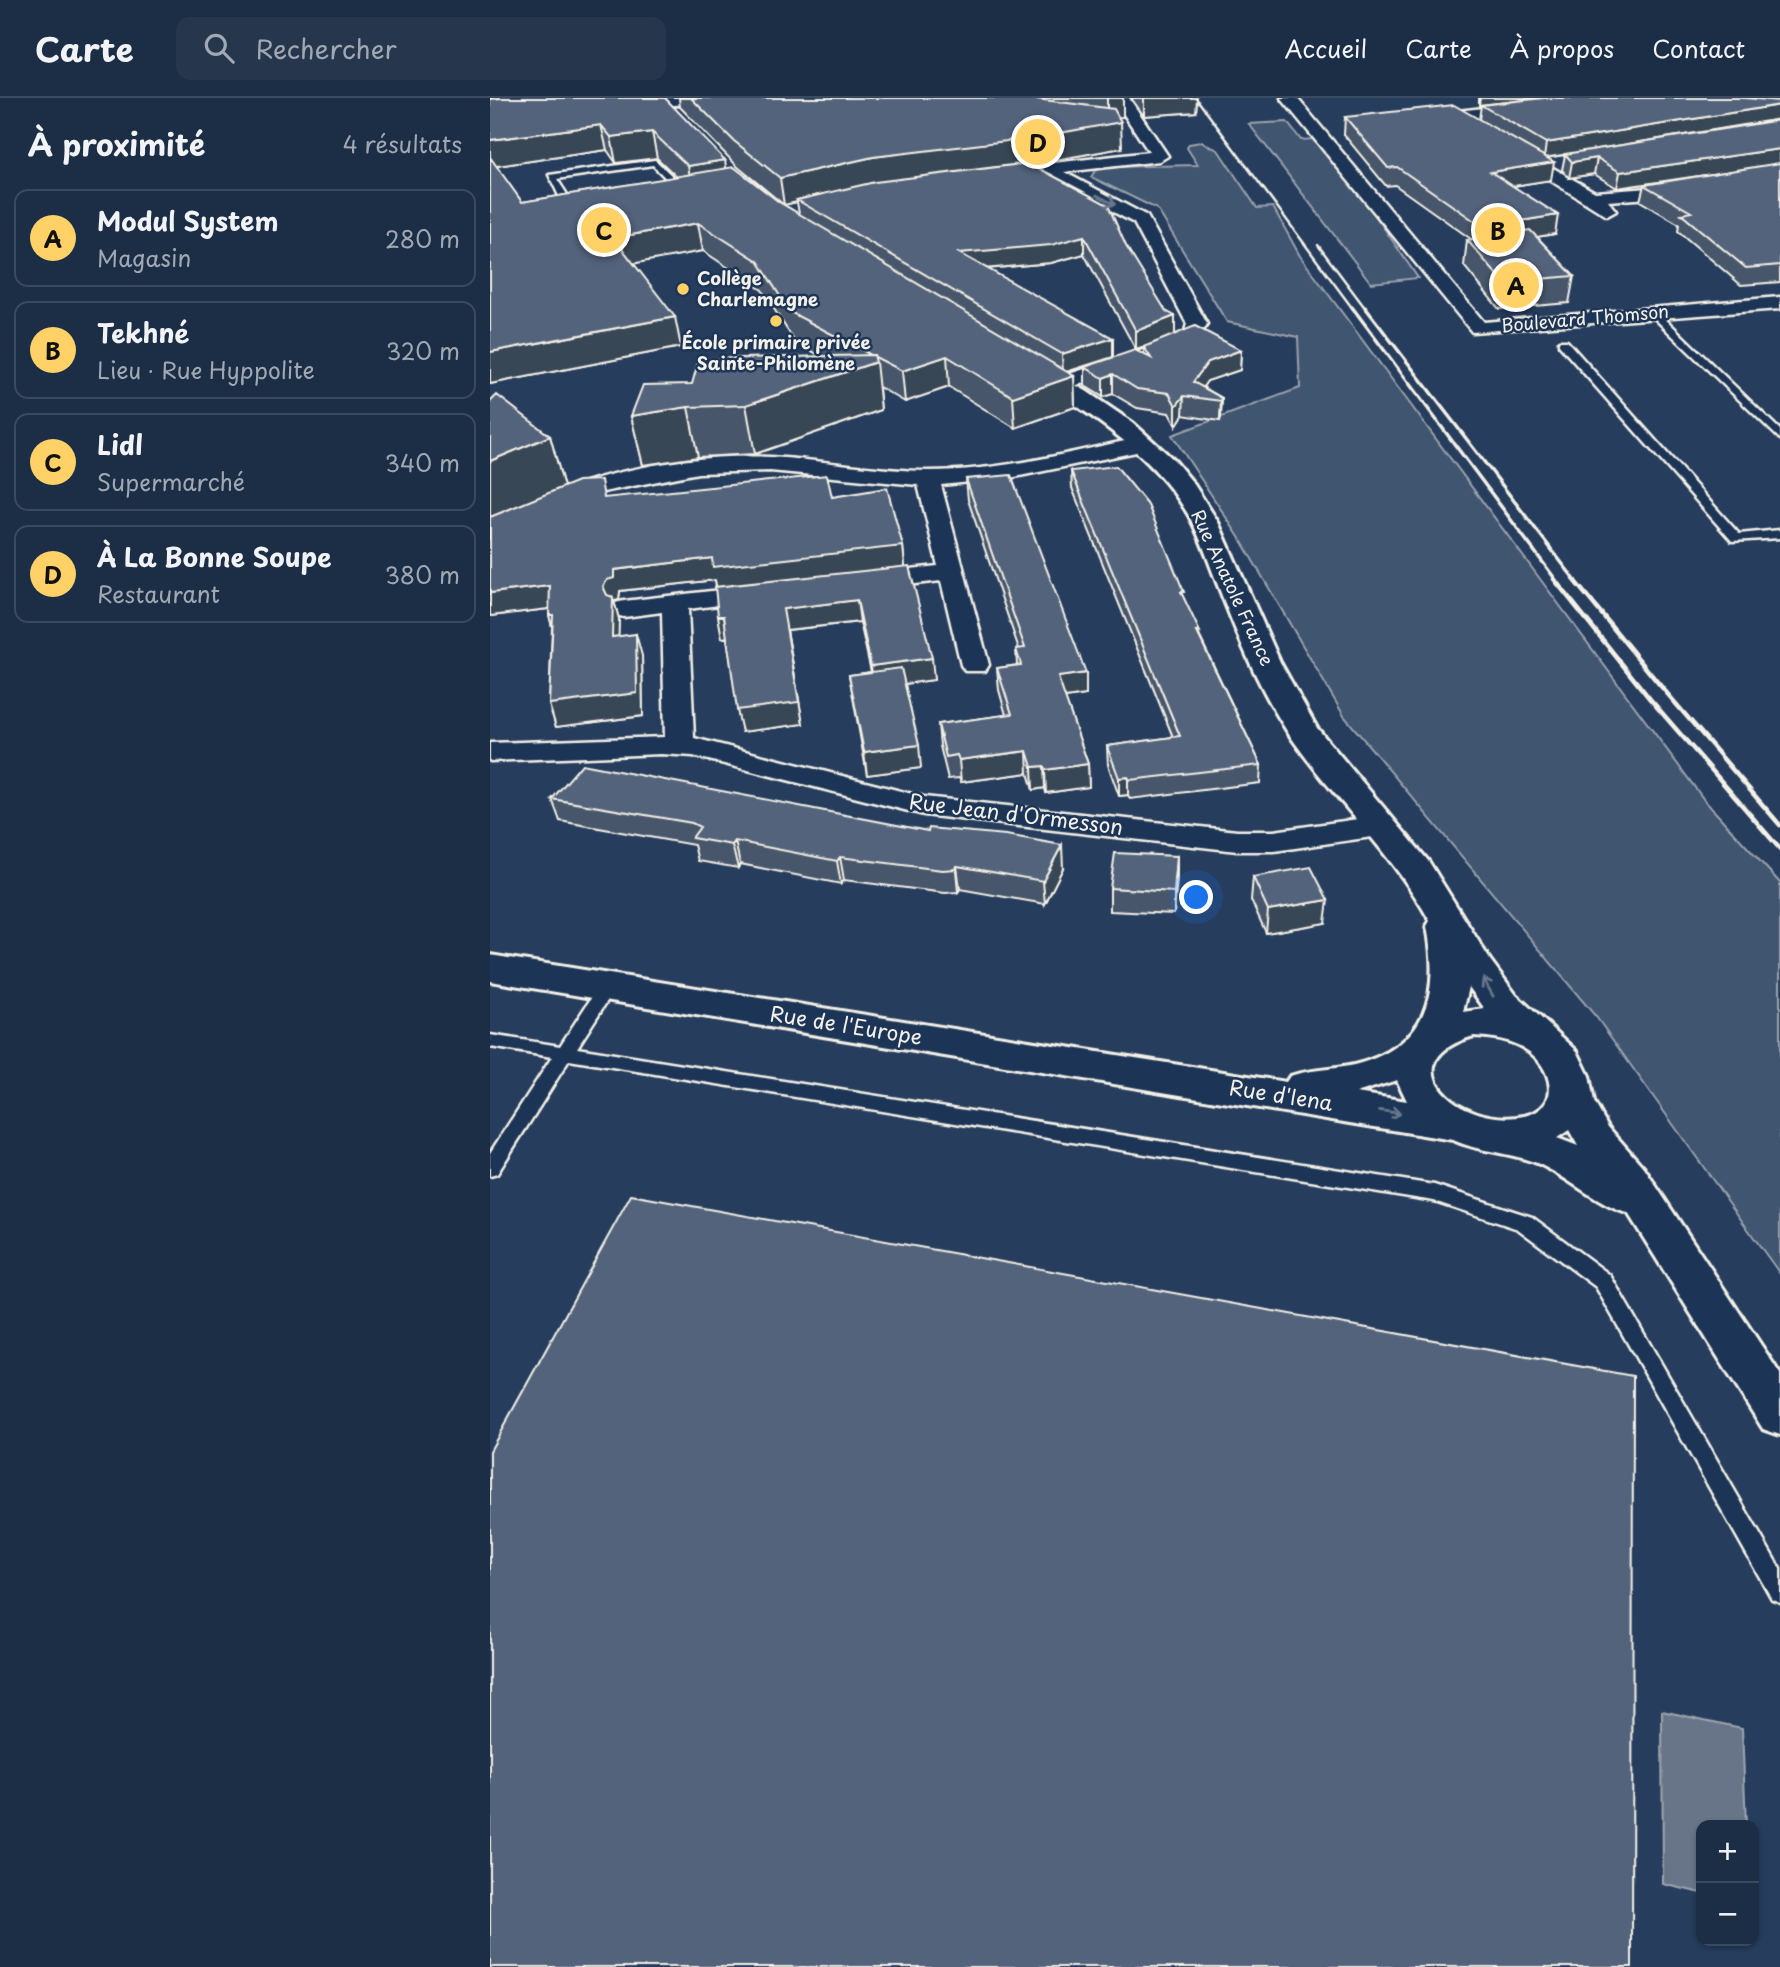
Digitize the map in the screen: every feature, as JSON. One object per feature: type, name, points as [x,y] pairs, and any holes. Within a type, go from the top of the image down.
[{"type":"street","points":[[602,106],[697,98]]},
{"type":"street","points":[[973,177],[1160,156],[1121,98]]},
{"type":"street","name":"Boulevard Thomson","points":[[1289,98],[1479,328],[1780,303]]},
{"type":"street","points":[[1405,121],[1612,98]]},
{"type":"street","points":[[661,100],[677,115]]},
{"type":"street","points":[[1456,116],[1593,197],[1607,211]]},
{"type":"street","points":[[1318,130],[1341,128]]},
{"type":"street","points":[[1125,131],[1144,131]]},
{"type":"street","points":[[1540,166],[1564,162]]},
{"type":"street","points":[[1046,169],[1141,220],[1197,319],[1197,326],[1190,337],[1178,345],[1059,385]]},
{"type":"street","points":[[1593,197],[1650,194],[1780,171]]},
{"type":"street","name":"Rue Anatole France","points":[[1011,356],[1113,417],[1178,481],[1200,513],[1258,645],[1301,727],[1418,872],[1495,999],[1534,1036]]},
{"type":"street","points":[[490,531],[547,502],[586,489],[690,467],[773,464],[928,478],[1017,471],[1143,444]]},
{"type":"street","points":[[928,478],[975,665]]},
{"type":"street","points":[[841,584],[952,572]]},
{"type":"street","points":[[624,609],[786,591]]},
{"type":"street","points":[[675,603],[680,746]]},
{"type":"street","name":"Rue Jean d'Ormesson","points":[[490,752],[680,746],[705,749],[902,802],[943,809],[1254,842],[1379,826]]},
{"type":"street","name":"Rue Anatole France","points":[[1426,1042],[1449,1004],[1453,984],[1452,961],[1441,911]]},
{"type":"street","name":"Rue de l'Europe","points":[[490,968],[1202,1083]]},
{"type":"street","points":[[1659,1226],[1625,1195],[1568,1159],[1542,1147],[1458,1125],[1436,1112],[1421,1095],[1414,1076],[1426,1042],[1451,1026],[1474,1022],[1499,1023],[1534,1036],[1560,1059],[1574,1103],[1594,1139],[1629,1180],[1659,1226],[1780,1414]]},
{"type":"street","name":"Rue d'Iena","points":[[1202,1083],[1285,1087],[1350,1082],[1380,1073],[1426,1042]]},
{"type":"street","name":"Rue d'Iena","points":[[1202,1083],[1278,1098],[1354,1107],[1458,1125]]},
{"type":"street","points":[[1497,1135],[1523,1134],[1545,1126],[1561,1113],[1570,1086]]},
{"type":"lane","points":[[553,218],[539,220],[564,196],[552,177],[656,162],[689,197]]},
{"type":"lane","points":[[675,199],[702,195]]},
{"type":"lane","points":[[1654,313],[1780,436]]},
{"type":"lane","points":[[1563,343],[1736,538],[1780,534]]},
{"type":"lane","points":[[490,1169],[607,987]]},
{"type":"lane","points":[[490,1041],[1434,1193],[1525,1223],[1603,1281],[1780,1591]]},
{"type":"shaded area","points":[[1287,122],[1301,140],[1313,139],[1360,193],[1418,278],[1371,283],[1249,124]]},
{"type":"shaded area","points":[[1201,142],[1218,150],[1257,208],[1273,207],[1300,256],[1705,801],[1780,883],[1780,1274],[1597,1018],[1344,716],[1239,537],[1172,435],[1300,388],[1298,337],[1227,322],[1157,209],[1091,177],[1095,171],[1105,167],[1198,165],[1187,148],[1189,144]]},
{"type":"shaded area","points":[[1662,1711],[1742,1728],[1746,1820],[1696,1820],[1696,1892],[1663,1884]]},
{"type":"building","points":[[665,98],[725,160],[688,166],[652,132],[611,137],[601,125],[490,140],[490,99]]},
{"type":"building","points":[[691,98],[1028,98],[1114,109],[1121,122],[1032,138],[873,157],[780,178],[734,141]]},
{"type":"building","points":[[1544,98],[1745,98],[1780,101],[1780,105],[1546,143],[1481,105]]},
{"type":"building","points":[[1454,105],[1554,162],[1491,172],[1558,215],[1483,227],[1397,167],[1388,168],[1345,117]]},
{"type":"building","points":[[1780,120],[1780,149],[1620,172],[1597,158],[1572,162],[1565,154]]},
{"type":"building","points":[[490,157],[522,202],[734,167],[779,202],[1074,376],[1013,397],[947,356],[902,371],[790,312],[758,261],[698,223],[614,238],[675,317],[490,352]]},
{"type":"building","points":[[1029,163],[1108,205],[1126,246],[1166,311],[1175,316],[1136,331],[1084,236],[1051,245],[959,253],[1113,338],[1062,354],[797,200],[875,182]]},
{"type":"building","points":[[1780,163],[1780,265],[1746,268],[1681,214],[1691,212],[1644,185]]},
{"type":"building","points":[[1530,230],[1574,276],[1503,282],[1467,240]]},
{"type":"building","points":[[1195,326],[1241,350],[1208,362],[1193,382],[1222,398],[1221,401],[1184,396],[1176,406],[1169,393],[1137,389],[1113,374],[1103,378],[1085,367],[1135,350],[1151,358],[1144,347]]},
{"type":"building","points":[[874,355],[876,362],[746,405],[688,407],[631,416],[643,385],[692,384],[699,359]]},
{"type":"building","points":[[497,395],[550,436],[490,461],[490,402]]},
{"type":"building","points":[[1116,466],[1148,505],[1184,592],[1181,592],[1200,632],[1197,632],[1261,765],[1130,780],[1128,777],[1119,778],[1107,746],[1180,736],[1071,471]]},
{"type":"building","points":[[827,475],[832,497],[887,488],[903,546],[713,567],[712,558],[614,570],[614,578],[607,580],[603,586],[607,595],[613,597],[612,637],[636,634],[637,693],[549,704],[553,615],[549,615],[550,586],[490,593],[490,517],[578,481],[601,480],[604,498]]},
{"type":"building","points":[[1011,475],[1086,673],[1058,677],[1088,764],[1045,770],[1044,766],[1032,767],[1027,751],[959,760],[957,755],[946,757],[938,724],[1012,714],[997,668],[1021,665],[1016,649],[1025,648],[966,479]]},
{"type":"building","points":[[909,566],[932,658],[871,666],[857,600],[783,609],[799,702],[737,710],[724,616],[718,616],[715,587]]},
{"type":"building","points":[[901,668],[919,745],[864,752],[849,675]]},
{"type":"building","points":[[582,764],[928,831],[929,828],[1006,835],[1062,845],[1043,881],[957,866],[956,869],[942,870],[840,857],[837,861],[735,841],[732,845],[692,838],[700,827],[692,823],[552,799]]},
{"type":"building","points":[[1115,853],[1177,856],[1174,892],[1110,888]]},
{"type":"building","points":[[1311,867],[1328,900],[1268,910],[1253,877]]},
{"type":"building","points":[[631,1195],[1633,1376],[1632,1967],[490,1967],[490,1451]]},
{"type":"railway","points":[[1196,98],[1353,309]]},
{"type":"railway","points":[[1318,245],[1366,309]]},
{"type":"railway","points":[[1352,307],[1556,580]]},
{"type":"railway","points":[[1365,307],[1575,580]]},
{"type":"railway","points":[[1554,579],[1650,699],[1780,849]]},
{"type":"railway","points":[[1573,579],[1780,825]]},
{"type":"place","name":"À La Bonne Soupe","points":[[1038,142]]},
{"type":"place","name":"Lidl","points":[[604,230]]},
{"type":"place","name":"Tekhné","points":[[1498,230]]},
{"type":"place","name":"Modul System","points":[[1516,285]]},
{"type":"place","name":"Collège Charlemagne","points":[[683,289]]},
{"type":"place","name":"École primaire privée Sainte-Philomène","points":[[776,321]]}]
